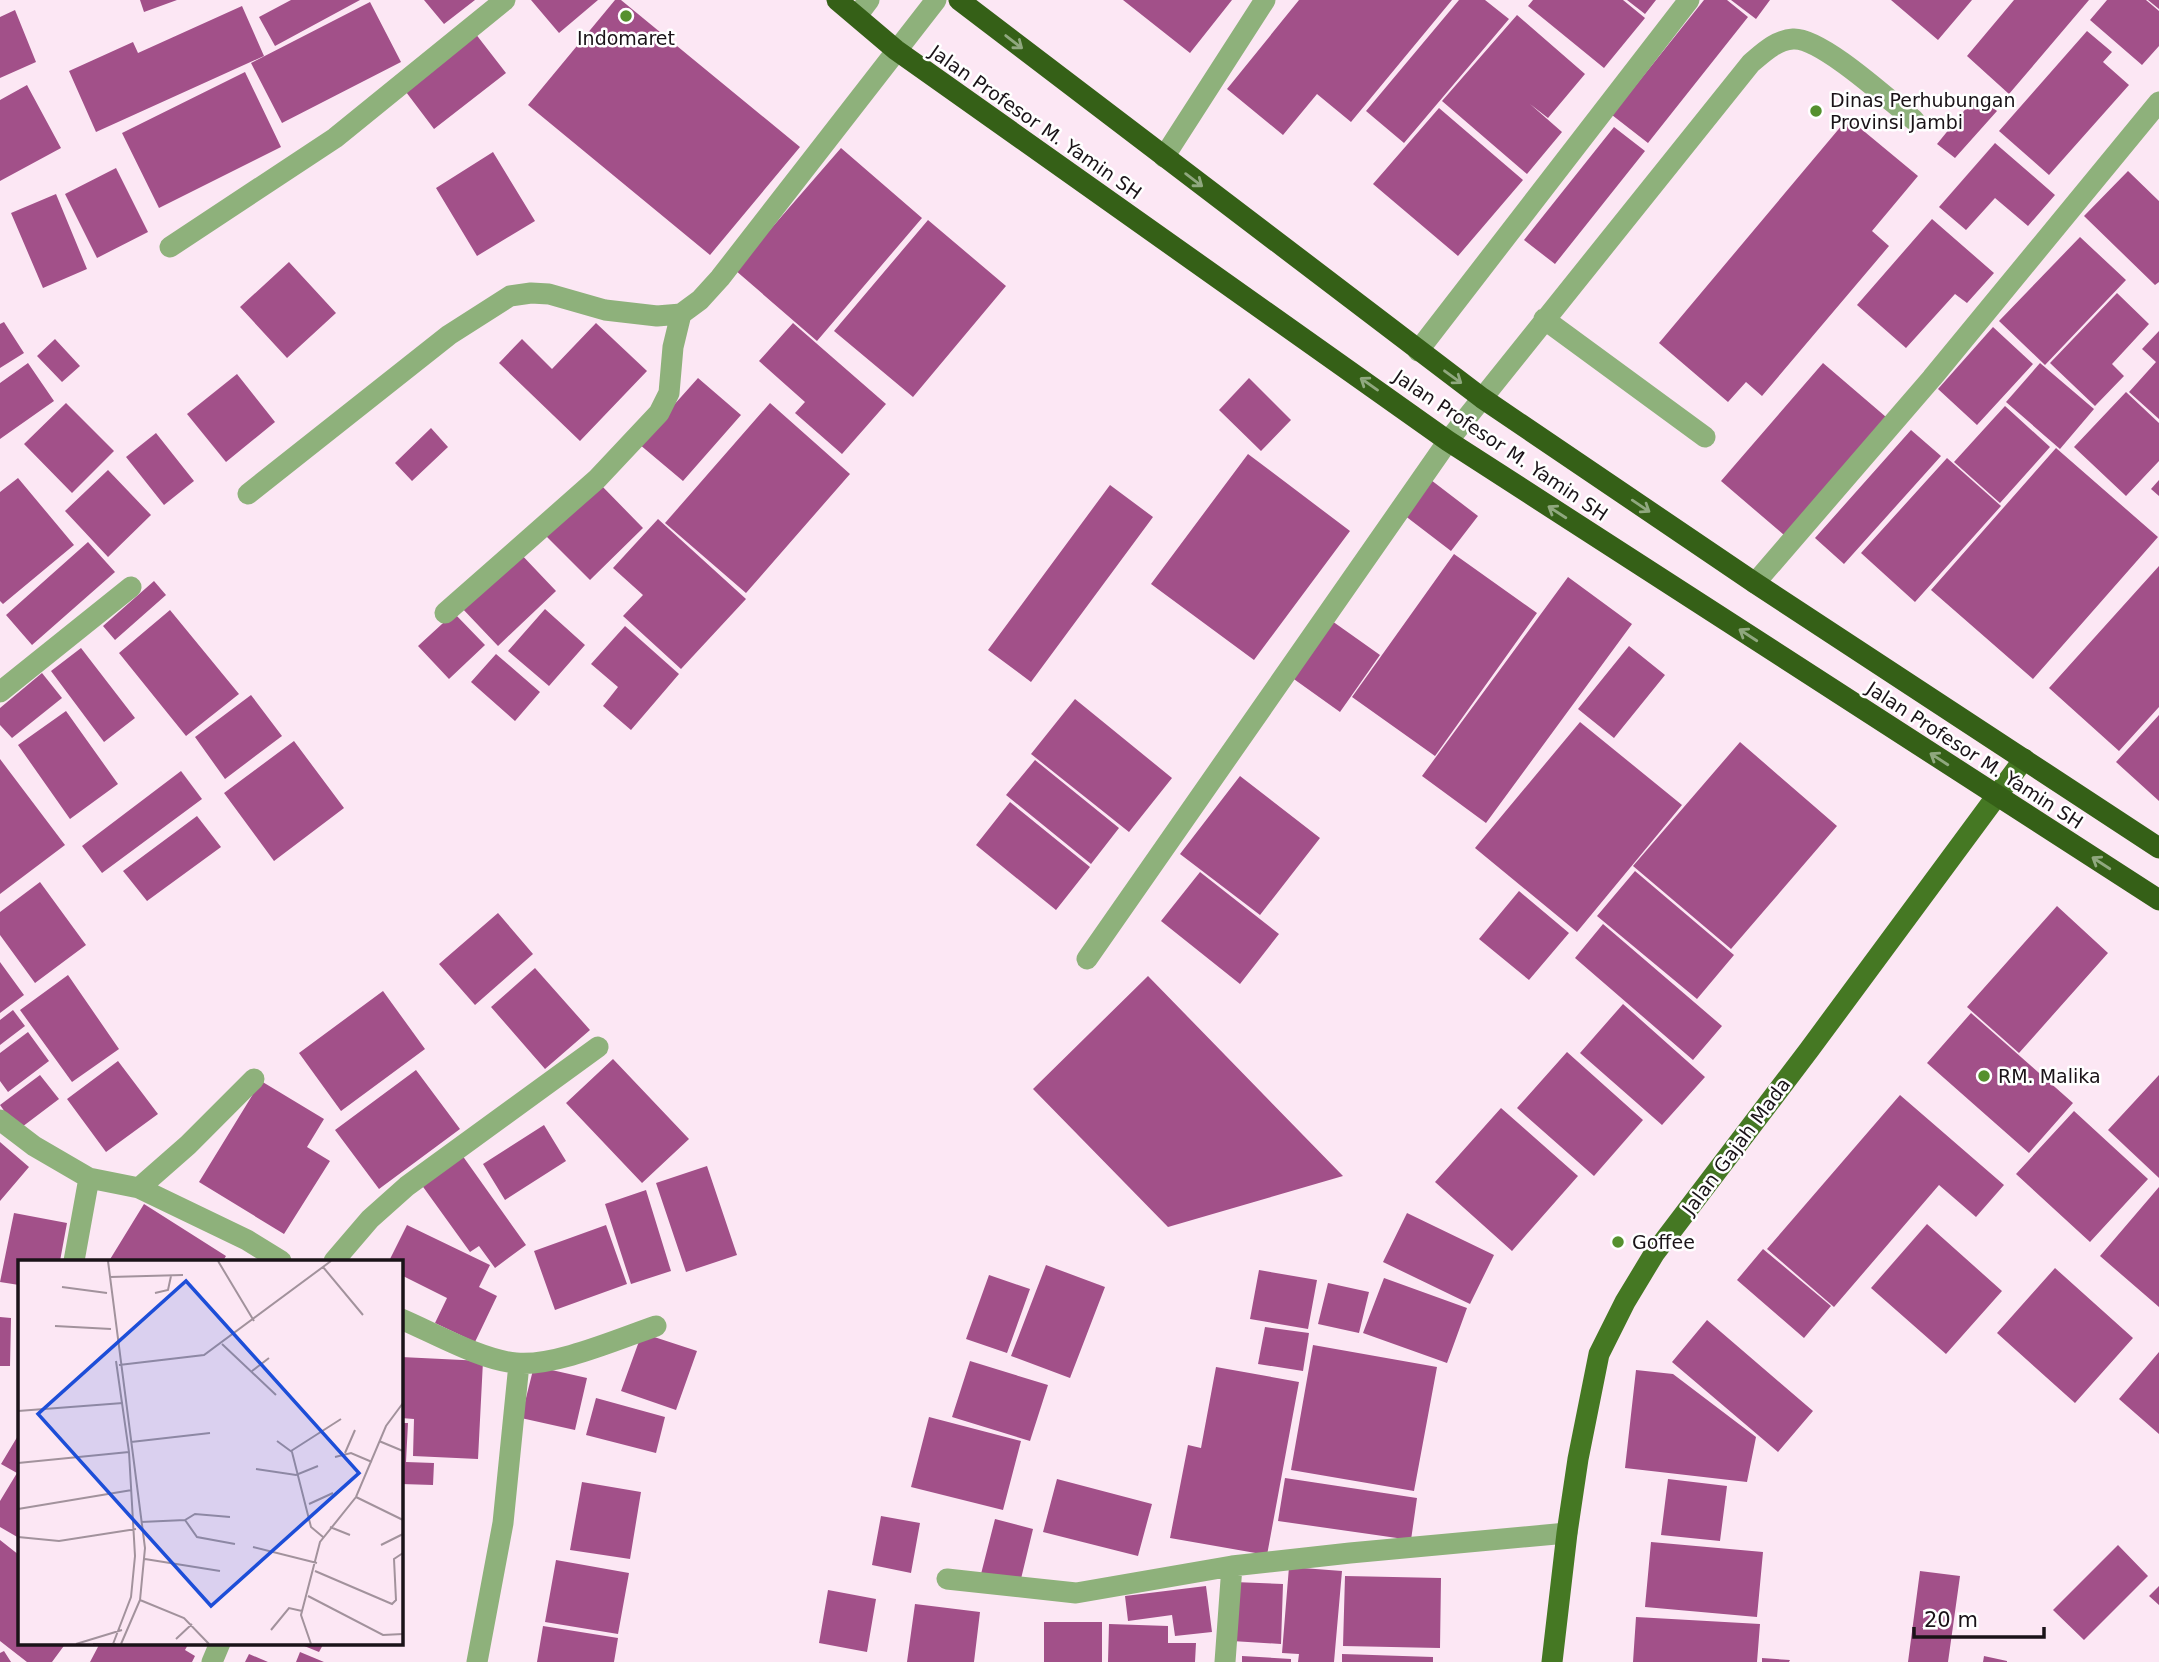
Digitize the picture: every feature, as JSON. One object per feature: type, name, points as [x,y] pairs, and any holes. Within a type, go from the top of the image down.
[{"type":"highway","name":"Jalan Profesor M. Yamin SH","points":[[837,0],[863,8],[895,50],[1448,441],[2159,900]]},
{"type":"highway","name":"Jalan Profesor M. Yamin SH","points":[[959,0],[1482,398],[1755,583],[2159,848]]},
{"type":"main road","name":"Jalan Gajah Mada","points":[[1552,1662],[1578,1459],[1599,1354],[1625,1302],[1654,1254],[2024,759]]},
{"type":"street","points":[[170,247],[335,138],[505,0]]},
{"type":"street","points":[[248,494],[449,335],[510,296],[548,294],[605,310],[657,316],[681,314],[700,300],[720,278],[936,0]]},
{"type":"street","points":[[1164,157],[1265,0]]},
{"type":"street","points":[[1418,351],[1689,0]]},
{"type":"street","points":[[1087,959],[1448,441],[1751,63],[1771,46],[1794,38],[1810,42],[1838,59],[1914,120]]},
{"type":"street","points":[[1755,583],[1932,378],[2159,102]]},
{"type":"street","points":[[445,613],[597,479],[659,413],[669,393],[673,347],[681,314]]},
{"type":"street","points":[[1544,319],[1705,437]]},
{"type":"street","points":[[0,692],[131,587]]},
{"type":"street","points":[[335,1260],[370,1219],[407,1186],[598,1047]]},
{"type":"street","points":[[139,1188],[188,1145],[254,1079]]},
{"type":"street","points":[[0,1121],[34,1146],[89,1178],[139,1188],[247,1240],[279,1260]]},
{"type":"street","points":[[74,1260],[89,1178]]},
{"type":"street","points":[[402,1320],[486,1356],[519,1364],[571,1354],[656,1326]]},
{"type":"street","points":[[477,1662],[503,1523],[519,1364]]},
{"type":"street","points":[[947,1579],[1076,1593],[1232,1566],[1567,1533]]},
{"type":"street","points":[[1225,1662],[1232,1566]]},
{"type":"street","points":[[212,1662],[220,1644]]},
{"type":"building","points":[[140,0],[177,0],[144,12]]},
{"type":"building","points":[[291,0],[360,0],[275,46],[259,17]]},
{"type":"building","points":[[424,0],[475,0],[444,24]]},
{"type":"building","points":[[531,0],[598,0],[559,33]]},
{"type":"building","points":[[615,0],[621,0],[800,147],[710,255],[528,105]]},
{"type":"building","points":[[1123,0],[1232,0],[1190,53]]},
{"type":"building","points":[[1299,0],[1452,0],[1351,122],[1317,94],[1283,135],[1227,89]]},
{"type":"building","points":[[1459,0],[1485,0],[1509,19],[1404,143],[1366,111]]},
{"type":"building","points":[[1533,0],[1623,0],[1645,18],[1604,68],[1528,6]]},
{"type":"building","points":[[1627,0],[1656,0],[1645,14]]},
{"type":"building","points":[[1704,0],[1727,0],[1748,17],[1648,143],[1612,115]]},
{"type":"building","points":[[1731,0],[1770,0],[1756,19]]},
{"type":"building","points":[[1891,0],[1972,0],[1938,40]]},
{"type":"building","points":[[2014,0],[2089,0],[2009,94],[1967,56]]},
{"type":"building","points":[[2107,0],[2146,0],[2159,11],[2159,46],[2142,65],[2090,20]]},
{"type":"building","points":[[2148,0],[2159,0],[2159,9]]},
{"type":"building","points":[[370,2],[401,62],[282,123],[251,63]]},
{"type":"building","points":[[242,6],[264,56],[96,132],[69,71],[133,42],[138,53]]},
{"type":"building","points":[[15,10],[36,62],[0,78],[0,17]]},
{"type":"building","points":[[1517,15],[1585,74],[1548,118],[1530,104],[1562,132],[1527,174],[1442,101]]},
{"type":"building","points":[[2087,31],[2112,52],[2103,62],[2129,85],[2049,175],[1999,131]]},
{"type":"building","points":[[475,33],[506,73],[434,129],[403,88]]},
{"type":"building","points":[[245,72],[281,147],[159,208],[122,133]]},
{"type":"building","points":[[27,85],[61,148],[0,181],[0,100]]},
{"type":"building","points":[[1977,95],[1997,111],[1955,158],[1937,144]]},
{"type":"building","points":[[1439,108],[1523,180],[1458,256],[1373,184]]},
{"type":"building","points":[[1848,118],[1918,176],[1872,231],[1889,246],[1762,396],[1746,382],[1728,402],[1659,343]]},
{"type":"building","points":[[1614,127],[1645,151],[1555,264],[1524,240]]},
{"type":"building","points":[[1995,143],[2055,195],[2028,226],[1995,198],[1966,230],[1939,207]]},
{"type":"building","points":[[841,148],[922,218],[817,341],[735,270]]},
{"type":"building","points":[[493,152],[535,221],[477,256],[436,188]]},
{"type":"building","points":[[116,168],[148,232],[97,258],[65,194]]},
{"type":"building","points":[[2128,171],[2159,201],[2159,282],[2155,285],[2084,216]]},
{"type":"building","points":[[56,194],[87,269],[43,288],[11,213]]},
{"type":"building","points":[[1932,219],[1994,273],[1967,303],[1955,294],[1906,348],[1857,305]]},
{"type":"building","points":[[928,220],[1006,286],[913,397],[834,331]]},
{"type":"building","points":[[2080,237],[2126,280],[2045,365],[1999,321]]},
{"type":"building","points":[[289,262],[336,313],[287,358],[240,307]]},
{"type":"building","points":[[2117,293],[2149,324],[2112,364],[2124,376],[2095,406],[2050,363]]},
{"type":"building","points":[[4,322],[24,353],[0,368],[0,324]]},
{"type":"building","points":[[596,323],[647,371],[580,441],[499,363],[522,339],[552,369]]},
{"type":"building","points":[[793,323],[886,404],[842,454],[795,413],[805,402],[759,361]]},
{"type":"building","points":[[1993,327],[2033,364],[1977,425],[1938,389]]},
{"type":"building","points":[[2159,331],[2159,419],[2129,392],[2156,362],[2142,349]]},
{"type":"building","points":[[55,339],[80,366],[62,382],[37,356]]},
{"type":"building","points":[[28,363],[54,401],[0,439],[0,383]]},
{"type":"building","points":[[1823,363],[1886,417],[1784,535],[1721,481]]},
{"type":"building","points":[[2040,363],[2094,409],[2060,449],[2006,402]]},
{"type":"building","points":[[237,374],[275,422],[226,462],[187,414]]},
{"type":"building","points":[[698,378],[741,415],[683,481],[639,444]]},
{"type":"building","points":[[1249,378],[1291,420],[1261,451],[1219,410]]},
{"type":"building","points":[[2126,392],[2159,423],[2159,461],[2126,496],[2074,447]]},
{"type":"building","points":[[66,403],[114,451],[72,493],[24,444]]},
{"type":"building","points":[[770,403],[850,474],[746,593],[665,523]]},
{"type":"building","points":[[2005,406],[2050,447],[2000,503],[1954,462]]},
{"type":"building","points":[[431,428],[448,447],[412,481],[395,463]]},
{"type":"building","points":[[1911,430],[1941,456],[1844,564],[1815,538]]},
{"type":"building","points":[[156,433],[194,481],[164,505],[126,457]]},
{"type":"building","points":[[2056,448],[2158,537],[2033,679],[1931,590]]},
{"type":"building","points":[[1248,454],[1350,531],[1254,660],[1151,584]]},
{"type":"building","points":[[1947,458],[2001,506],[1915,602],[1861,553]]},
{"type":"building","points":[[108,470],[151,515],[108,557],[65,511]]},
{"type":"building","points":[[18,478],[74,545],[3,604],[0,601],[0,492]]},
{"type":"building","points":[[1431,480],[1478,516],[1451,551],[1404,515]]},
{"type":"building","points":[[2159,480],[2159,496],[2151,489]]},
{"type":"building","points":[[599,483],[643,528],[590,580],[546,536]]},
{"type":"building","points":[[1110,485],[1153,517],[1031,682],[988,650]]},
{"type":"building","points":[[658,519],[746,599],[681,669],[623,616],[643,595],[613,568]]},
{"type":"building","points":[[88,542],[115,572],[32,645],[6,615]]},
{"type":"building","points":[[518,551],[556,591],[498,646],[460,606]]},
{"type":"building","points":[[1454,554],[1537,613],[1435,756],[1352,697]]},
{"type":"building","points":[[2159,566],[2159,707],[2119,751],[2049,688]]},
{"type":"building","points":[[1568,577],[1632,624],[1486,823],[1422,776]]},
{"type":"building","points":[[154,581],[166,595],[115,640],[103,626]]},
{"type":"building","points":[[545,609],[585,645],[549,686],[508,651]]},
{"type":"building","points":[[170,610],[239,694],[186,736],[119,653]]},
{"type":"building","points":[[454,613],[485,645],[449,679],[418,646]]},
{"type":"building","points":[[1332,621],[1380,655],[1340,712],[1291,677]]},
{"type":"building","points":[[625,626],[679,674],[631,730],[603,706],[618,687],[591,664]]},
{"type":"building","points":[[1629,646],[1665,675],[1614,738],[1578,709]]},
{"type":"building","points":[[81,648],[135,718],[104,742],[51,671]]},
{"type":"building","points":[[496,654],[540,692],[515,721],[471,682]]},
{"type":"building","points":[[42,673],[62,698],[12,738],[0,725],[0,708]]},
{"type":"building","points":[[251,695],[282,736],[225,779],[195,737]]},
{"type":"building","points":[[1075,699],[1172,778],[1129,832],[1031,754]]},
{"type":"building","points":[[66,711],[118,784],[70,819],[18,745]]},
{"type":"building","points":[[2159,715],[2159,801],[2116,762]]},
{"type":"building","points":[[1580,722],[1682,805],[1577,932],[1475,848]]},
{"type":"building","points":[[294,741],[344,808],[274,861],[224,793]]},
{"type":"building","points":[[1740,742],[1837,826],[1731,949],[1633,866]]},
{"type":"building","points":[[0,759],[65,845],[0,894]]},
{"type":"building","points":[[1035,760],[1119,828],[1091,864],[1006,795]]},
{"type":"building","points":[[181,771],[202,799],[102,873],[82,846]]},
{"type":"building","points":[[1240,776],[1320,838],[1260,915],[1180,854]]},
{"type":"building","points":[[1010,802],[1090,867],[1056,910],[976,845]]},
{"type":"building","points":[[197,816],[221,847],[147,901],[123,871]]},
{"type":"building","points":[[1635,871],[1734,955],[1697,999],[1597,916]]},
{"type":"building","points":[[1200,872],[1279,934],[1240,984],[1161,921]]},
{"type":"building","points":[[40,882],[86,945],[35,983],[0,935],[0,912]]},
{"type":"building","points":[[1519,891],[1569,933],[1529,980],[1479,939]]},
{"type":"building","points":[[2057,906],[2108,953],[2019,1053],[1967,1007]]},
{"type":"building","points":[[498,913],[533,954],[475,1005],[439,964]]},
{"type":"building","points":[[1603,924],[1722,1026],[1693,1060],[1575,958]]},
{"type":"building","points":[[0,962],[24,995],[0,1013]]},
{"type":"building","points":[[535,968],[590,1030],[545,1069],[491,1007]]},
{"type":"building","points":[[68,975],[119,1049],[72,1082],[20,1010]]},
{"type":"building","points":[[1148,976],[1343,1176],[1168,1227],[1033,1089]]},
{"type":"building","points":[[383,991],[425,1049],[341,1111],[299,1053]]},
{"type":"building","points":[[1623,1004],[1705,1077],[1662,1125],[1580,1053]]},
{"type":"building","points":[[13,1010],[25,1026],[0,1045],[0,1020]]},
{"type":"building","points":[[1971,1013],[2073,1103],[2029,1153],[1927,1063]]},
{"type":"building","points":[[28,1032],[49,1061],[8,1092],[0,1081],[0,1053]]},
{"type":"building","points":[[1567,1052],[1643,1120],[1594,1176],[1517,1108]]},
{"type":"building","points":[[613,1059],[689,1139],[642,1183],[566,1103]]},
{"type":"building","points":[[118,1061],[158,1114],[106,1152],[67,1099]]},
{"type":"building","points":[[416,1070],[460,1129],[379,1189],[335,1130]]},
{"type":"building","points":[[40,1075],[59,1099],[18,1130],[0,1105]]},
{"type":"building","points":[[2159,1075],[2159,1178],[2108,1130]]},
{"type":"building","points":[[261,1081],[324,1119],[307,1147],[330,1161],[284,1234],[199,1182]]},
{"type":"building","points":[[1900,1095],[2004,1185],[1976,1217],[1939,1185],[1834,1307],[1767,1249]]},
{"type":"building","points":[[1501,1108],[1578,1176],[1512,1251],[1435,1182]]},
{"type":"building","points":[[2074,1111],[2148,1179],[2090,1242],[2016,1174]]},
{"type":"building","points":[[544,1125],[566,1161],[505,1200],[483,1164]]},
{"type":"building","points":[[0,1142],[29,1167],[0,1201]]},
{"type":"building","points":[[462,1155],[526,1245],[495,1268],[479,1246],[470,1252],[421,1184]]},
{"type":"building","points":[[707,1166],[737,1255],[686,1272],[656,1183]]},
{"type":"building","points":[[2159,1187],[2159,1307],[2100,1256]]},
{"type":"building","points":[[646,1190],[671,1271],[631,1284],[605,1204]]},
{"type":"building","points":[[144,1204],[226,1256],[224,1260],[110,1260]]},
{"type":"building","points":[[14,1213],[67,1223],[60,1260],[18,1260],[18,1285],[0,1282]]},
{"type":"building","points":[[1407,1213],[1494,1255],[1470,1304],[1383,1262]]},
{"type":"building","points":[[1927,1224],[2002,1291],[1946,1354],[1871,1288]]},
{"type":"building","points":[[407,1225],[490,1265],[479,1287],[497,1296],[475,1342],[435,1323],[447,1298],[402,1276],[402,1260],[390,1260]]},
{"type":"building","points":[[606,1225],[627,1284],[555,1310],[534,1251]]},
{"type":"building","points":[[1763,1249],[1831,1306],[1804,1338],[1737,1280]]},
{"type":"building","points":[[1046,1265],[1105,1287],[1070,1378],[1011,1356]]},
{"type":"building","points":[[2055,1268],[2133,1338],[2075,1403],[1997,1333]]},
{"type":"building","points":[[1259,1270],[1317,1280],[1308,1329],[1250,1319]]},
{"type":"building","points":[[989,1275],[1030,1289],[1007,1353],[966,1339]]},
{"type":"building","points":[[1384,1278],[1467,1308],[1447,1363],[1363,1333]]},
{"type":"building","points":[[1328,1283],[1369,1292],[1359,1333],[1318,1324]]},
{"type":"building","points":[[0,1317],[11,1318],[10,1366],[0,1366]]},
{"type":"building","points":[[1707,1320],[1813,1411],[1778,1452],[1672,1362]]},
{"type":"building","points":[[1265,1327],[1309,1333],[1303,1371],[1258,1364]]},
{"type":"building","points":[[642,1333],[697,1351],[676,1410],[621,1391]]},
{"type":"building","points":[[1313,1345],[1437,1367],[1414,1491],[1291,1470]]},
{"type":"building","points":[[2159,1352],[2159,1434],[2119,1399]]},
{"type":"building","points":[[402,1357],[483,1361],[478,1459],[413,1456],[414,1419],[402,1418]]},
{"type":"building","points":[[970,1361],[1048,1385],[1030,1441],[952,1417]]},
{"type":"building","points":[[534,1366],[587,1378],[575,1430],[521,1418]]},
{"type":"building","points":[[1216,1367],[1299,1382],[1267,1555],[1170,1538],[1188,1445],[1201,1448]]},
{"type":"building","points":[[1636,1370],[1673,1374],[1756,1437],[1747,1482],[1625,1468]]},
{"type":"building","points":[[596,1398],[665,1417],[656,1453],[586,1435]]},
{"type":"building","points":[[929,1417],[1021,1441],[1003,1510],[911,1487]]},
{"type":"building","points":[[402,1423],[408,1423],[406,1462],[434,1463],[433,1485],[402,1484]]},
{"type":"building","points":[[18,1436],[18,1537],[0,1527],[0,1501],[17,1473],[1,1464]]},
{"type":"building","points":[[1285,1478],[1417,1498],[1411,1540],[1278,1521]]},
{"type":"building","points":[[1057,1479],[1152,1504],[1138,1556],[1043,1532]]},
{"type":"building","points":[[1668,1479],[1727,1486],[1720,1541],[1661,1535]]},
{"type":"building","points":[[582,1482],[641,1492],[630,1559],[570,1550]]},
{"type":"building","points":[[881,1516],[920,1523],[911,1573],[872,1565]]},
{"type":"building","points":[[995,1519],[1033,1529],[1020,1583],[981,1574]]},
{"type":"building","points":[[0,1540],[18,1554],[18,1644],[65,1644],[52,1662],[27,1662],[0,1641]]},
{"type":"building","points":[[1651,1542],[1763,1552],[1757,1617],[1645,1607]]},
{"type":"building","points":[[2118,1545],[2148,1576],[2084,1640],[2053,1610]]},
{"type":"building","points":[[556,1560],[629,1573],[618,1634],[545,1622]]},
{"type":"building","points":[[1289,1567],[1342,1571],[1334,1662],[1298,1662],[1299,1654],[1282,1653]]},
{"type":"building","points":[[1920,1571],[1960,1576],[1948,1662],[1908,1662]]},
{"type":"building","points":[[1345,1576],[1441,1578],[1440,1648],[1343,1646]]},
{"type":"building","points":[[1234,1582],[1283,1584],[1281,1644],[1232,1641]]},
{"type":"building","points":[[1206,1586],[1212,1632],[1175,1636],[1172,1615],[1128,1621],[1125,1596]]},
{"type":"building","points":[[2159,1586],[2159,1605],[2149,1596]]},
{"type":"building","points":[[828,1590],[876,1599],[867,1652],[819,1643]]},
{"type":"building","points":[[915,1604],[980,1612],[974,1662],[907,1662]]},
{"type":"building","points":[[1636,1617],[1760,1624],[1757,1662],[1633,1662]]},
{"type":"building","points":[[1044,1622],[1102,1622],[1102,1662],[1044,1662]]},
{"type":"building","points":[[1109,1624],[1168,1626],[1168,1643],[1196,1643],[1195,1662],[1108,1662]]},
{"type":"building","points":[[543,1626],[618,1638],[614,1662],[537,1662]]},
{"type":"building","points":[[99,1644],[188,1644],[185,1650],[195,1656],[192,1662],[90,1662]]},
{"type":"building","points":[[299,1644],[323,1644],[319,1652]]},
{"type":"building","points":[[4,1651],[11,1662],[0,1662],[0,1653]]},
{"type":"building","points":[[300,1652],[324,1662],[296,1662]]},
{"type":"building","points":[[249,1654],[268,1662],[245,1662]]},
{"type":"building","points":[[1342,1654],[1433,1657],[1433,1662],[1342,1662]]},
{"type":"building","points":[[1242,1656],[1291,1659],[1291,1662],[1242,1662]]},
{"type":"building","points":[[1984,1656],[2007,1661],[2007,1662],[1983,1662]]},
{"type":"building","points":[[1762,1658],[1790,1660],[1762,1662]]},
{"type":"place","name":"Indomaret","points":[[626,16]]},
{"type":"place","name":"Dinas Perhubungan Provinsi Jambi","points":[[1816,111]]},
{"type":"place","name":"RM. Malika","points":[[1984,1076]]},
{"type":"place","name":"Goffee","points":[[1618,1242]]}]
